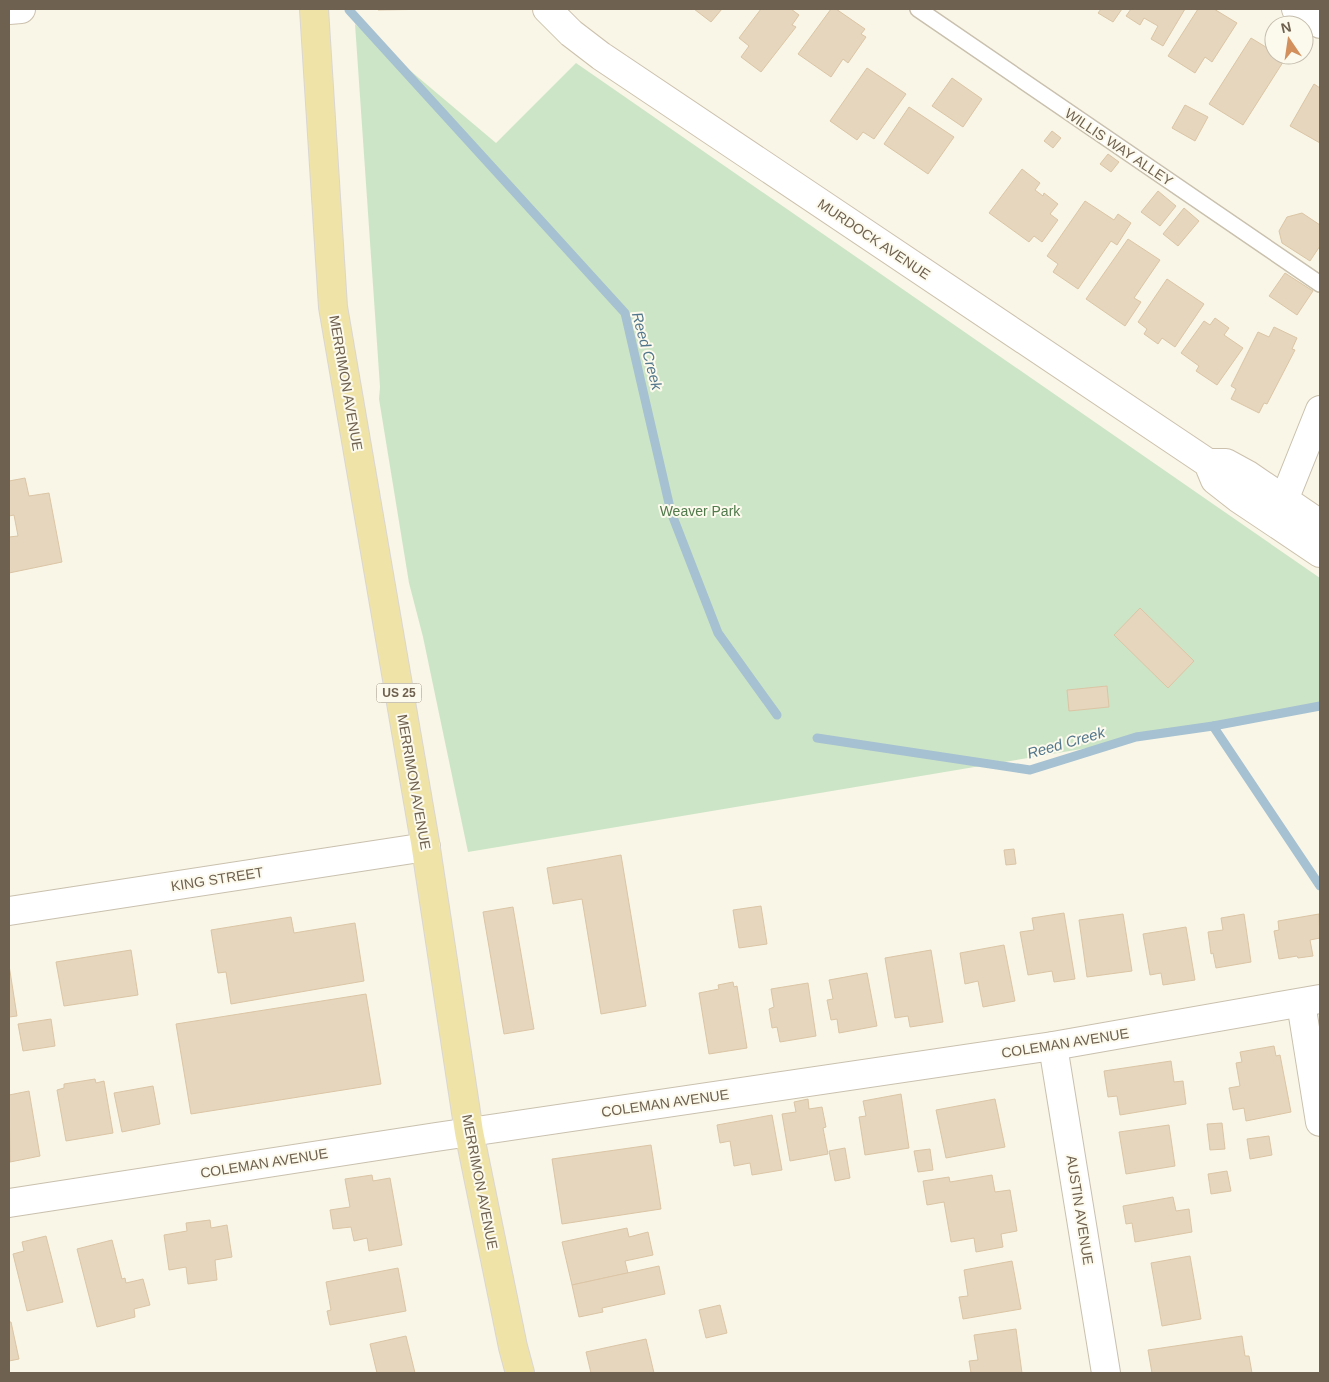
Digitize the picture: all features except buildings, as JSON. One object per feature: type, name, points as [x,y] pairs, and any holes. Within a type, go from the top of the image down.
[{"type":"main road","name":"MERRIMON AVENUE","points":[[314,9],[333,307],[426,847],[469,1132],[520,1373]]},
{"type":"street","points":[[9,10],[21,9]]},
{"type":"street","name":"MURDOCK AVENUE","points":[[547,9],[571,33],[601,56],[1208,463],[1226,463],[1248,475],[1276,510],[1320,554]]},
{"type":"street","points":[[1296,9],[1320,24]]},
{"type":"street","points":[[1276,510],[1319,418]]},
{"type":"street","name":"MURDOCK AVENUE","points":[[1276,510],[1320,524]]},
{"type":"street","name":"KING STREET","points":[[9,911],[426,847]]},
{"type":"street","points":[[1310,1001],[1320,1122]]},
{"type":"street","name":"COLEMAN AVENUE","points":[[9,1203],[469,1132],[1053,1046],[1310,1001]]},
{"type":"street","name":"AUSTIN AVENUE","points":[[1053,1046],[1106,1373]]},
{"type":"lane","name":"WILLIS WAY ALLEY","points":[[918,9],[1320,284]]},
{"type":"green space","name":"Weaver Park","points":[[355,24],[496,143],[576,63],[1320,578],[1320,709],[468,852],[423,637],[409,583],[379,399],[380,387]]},
{"type":"waterway","name":"Reed Creek","points":[[349,10],[625,313],[671,512],[718,633],[777,715]]},
{"type":"waterway","name":"Reed Creek","points":[[817,738],[1030,770],[1136,737],[1213,726],[1320,706]]},
{"type":"waterway","points":[[1213,726],[1320,886]]}]
